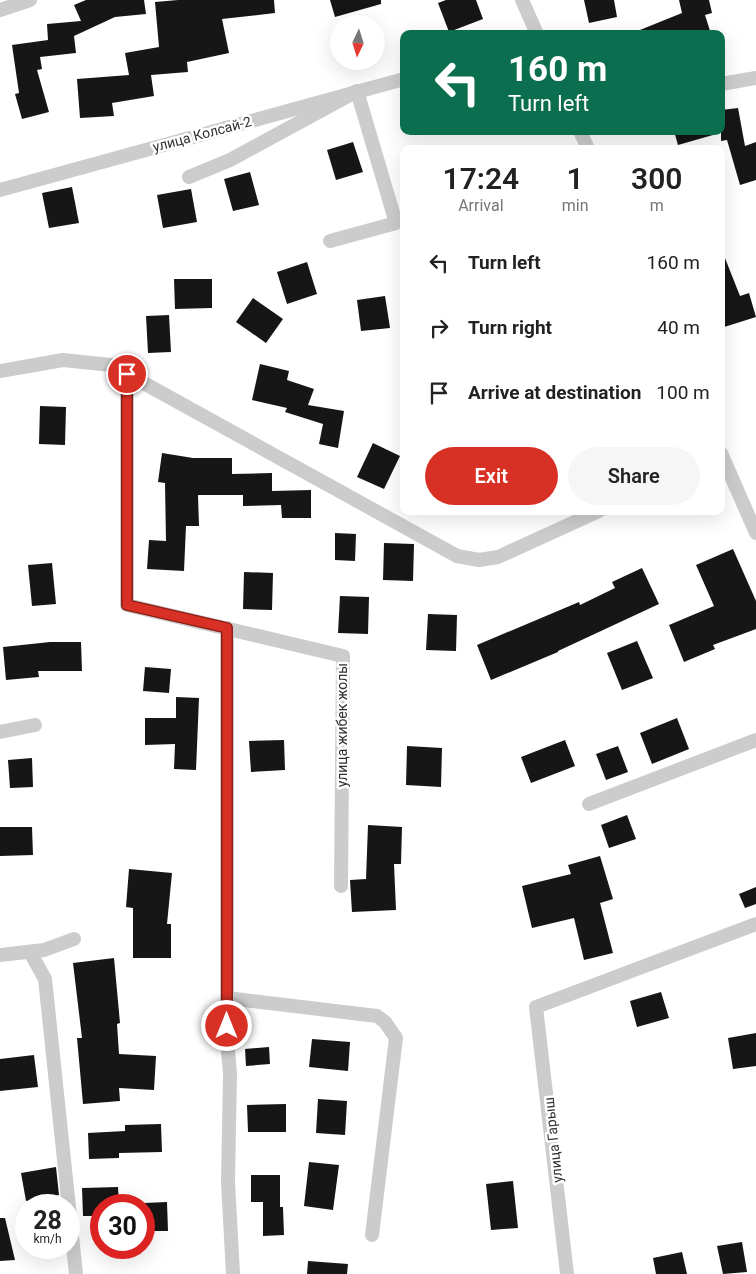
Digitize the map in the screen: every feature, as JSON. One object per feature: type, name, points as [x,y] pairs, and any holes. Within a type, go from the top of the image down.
[{"type":"street","points":[[0,10],[30,0]]},
{"type":"street","points":[[522,0],[535,30]]},
{"type":"street","points":[[725,83],[756,78]]},
{"type":"street","name":"улица Колсай-2","points":[[0,190],[400,80]]},
{"type":"street","points":[[189,178],[230,160],[358,91],[396,223],[330,241]]},
{"type":"street","points":[[0,371],[63,360],[111,365],[457,556],[479,560],[498,557],[590,515]]},
{"type":"street","name":"улица жибек жолы","points":[[127,374],[127,605],[343,656],[341,886]]},
{"type":"street","points":[[725,462],[756,533]]},
{"type":"street","points":[[227,628],[227,1040],[230,1073],[228,1182],[233,1274]]},
{"type":"street","points":[[0,732],[35,725]]},
{"type":"street","points":[[589,804],[756,740]]},
{"type":"street","name":"улица Гарыш","points":[[567,1274],[536,1006],[756,924]]},
{"type":"street","points":[[0,955],[44,950],[74,939]]},
{"type":"street","points":[[30,952],[45,979],[76,1274]]},
{"type":"street","points":[[227,998],[377,1016],[386,1022],[396,1038],[372,1235]]},
{"type":"building","points":[[86,0],[144,0],[146,14],[115,17],[74,36],[76,53],[40,57],[42,69],[37,70],[49,112],[22,119],[15,94],[19,93],[12,45],[48,40],[47,24],[81,21],[74,5]]},
{"type":"building","points":[[178,0],[274,0],[275,13],[222,19],[229,53],[187,62],[188,72],[151,75],[154,96],[112,103],[114,116],[80,118],[77,79],[129,75],[125,53],[159,47],[155,2]]},
{"type":"building","points":[[330,0],[381,0],[381,4],[342,15],[334,15]]},
{"type":"building","points":[[446,0],[476,0],[483,19],[454,30],[448,30],[438,3]]},
{"type":"building","points":[[584,0],[614,0],[617,17],[589,23]]},
{"type":"building","points":[[679,0],[709,0],[712,13],[705,15],[710,30],[640,30],[682,13]]},
{"type":"building","points":[[738,108],[745,146],[756,142],[756,180],[740,185],[727,140],[721,141],[721,135],[725,135],[725,110]]},
{"type":"building","points":[[675,135],[713,135],[678,145]]},
{"type":"building","points":[[353,142],[363,172],[336,180],[327,150]]},
{"type":"building","points":[[250,172],[259,205],[233,211],[224,179]]},
{"type":"building","points":[[72,187],[79,223],[49,228],[42,193]]},
{"type":"building","points":[[191,189],[197,222],[163,228],[157,195]]},
{"type":"building","points":[[725,258],[740,296],[749,293],[756,317],[725,327]]},
{"type":"building","points":[[307,262],[317,294],[287,304],[277,272]]},
{"type":"building","points":[[174,279],[212,279],[212,308],[175,309]]},
{"type":"building","points":[[385,296],[390,328],[361,331],[357,300]]},
{"type":"building","points":[[253,298],[283,319],[266,343],[236,322]]},
{"type":"building","points":[[169,315],[171,352],[148,353],[146,316]]},
{"type":"building","points":[[260,364],[289,371],[287,380],[314,389],[308,405],[344,411],[338,448],[319,444],[323,424],[285,412],[287,408],[252,400]]},
{"type":"building","points":[[40,406],[66,407],[65,445],[39,444]]},
{"type":"building","points":[[373,443],[400,456],[384,489],[357,477]]},
{"type":"building","points":[[162,453],[193,458],[232,458],[232,474],[272,473],[272,491],[311,490],[311,518],[282,518],[281,505],[243,506],[243,495],[198,495],[199,526],[186,526],[184,571],[147,569],[149,540],[166,541],[165,483],[158,482]]},
{"type":"building","points":[[335,533],[356,534],[355,561],[335,560]]},
{"type":"building","points":[[384,543],[414,544],[413,581],[383,580]]},
{"type":"building","points":[[733,549],[756,601],[756,629],[713,645],[715,649],[684,662],[669,625],[714,606],[696,565]]},
{"type":"building","points":[[52,563],[56,604],[32,606],[28,565]]},
{"type":"building","points":[[642,568],[659,604],[558,652],[491,680],[477,645],[579,602],[580,605],[615,588],[612,582]]},
{"type":"building","points":[[244,572],[273,573],[272,610],[243,609]]},
{"type":"building","points":[[340,596],[369,597],[368,634],[338,633]]},
{"type":"building","points":[[428,614],[457,615],[456,651],[426,650]]},
{"type":"building","points":[[637,641],[653,678],[622,690],[607,653]]},
{"type":"building","points":[[50,642],[81,642],[82,671],[38,671],[39,677],[6,680],[3,647]]},
{"type":"building","points":[[145,667],[171,669],[169,693],[143,691]]},
{"type":"building","points":[[176,697],[199,698],[196,770],[174,769],[175,744],[145,745],[145,718],[176,718]]},
{"type":"building","points":[[677,718],[689,749],[652,764],[640,733]]},
{"type":"building","points":[[284,740],[285,770],[251,772],[249,741]]},
{"type":"building","points":[[565,740],[575,766],[531,783],[521,757]]},
{"type":"building","points":[[407,746],[442,748],[441,787],[406,785]]},
{"type":"building","points":[[618,746],[628,772],[606,780],[596,754]]},
{"type":"building","points":[[32,758],[33,787],[10,788],[8,760]]},
{"type":"building","points":[[627,815],[636,839],[609,848],[601,825]]},
{"type":"building","points":[[368,825],[402,827],[401,864],[394,864],[396,910],[352,912],[350,880],[366,879]]},
{"type":"building","points":[[0,827],[32,827],[33,855],[0,856]]},
{"type":"building","points":[[600,856],[613,899],[600,903],[613,953],[584,960],[574,918],[532,928],[522,886],[571,874],[568,865]]},
{"type":"building","points":[[129,869],[172,873],[167,924],[171,924],[171,958],[133,958],[133,908],[126,907]]},
{"type":"building","points":[[756,887],[756,904],[745,908],[739,894]]},
{"type":"building","points":[[114,958],[120,1023],[117,1024],[119,1054],[156,1056],[154,1090],[119,1088],[120,1101],[83,1104],[77,1038],[82,1038],[73,963]]},
{"type":"building","points":[[661,992],[669,1018],[637,1027],[630,1001]]},
{"type":"building","points":[[756,1033],[756,1066],[733,1069],[728,1038]]},
{"type":"building","points":[[312,1039],[350,1042],[348,1071],[309,1067]]},
{"type":"building","points":[[269,1047],[270,1064],[246,1066],[245,1049]]},
{"type":"building","points":[[34,1055],[38,1087],[0,1091],[0,1059]]},
{"type":"building","points":[[318,1099],[347,1101],[345,1135],[316,1133]]},
{"type":"building","points":[[286,1104],[286,1132],[248,1132],[247,1105]]},
{"type":"building","points":[[161,1124],[162,1152],[119,1153],[119,1158],[89,1159],[88,1133],[125,1131],[125,1125]]},
{"type":"building","points":[[309,1162],[339,1165],[333,1210],[304,1206]]},
{"type":"building","points":[[56,1167],[59,1194],[25,1194],[21,1173]]},
{"type":"building","points":[[251,1175],[280,1175],[280,1207],[283,1207],[284,1235],[263,1236],[263,1202],[251,1202]]},
{"type":"building","points":[[513,1181],[518,1228],[491,1230],[486,1184]]},
{"type":"building","points":[[118,1187],[118,1194],[90,1194],[90,1216],[83,1216],[82,1188]]},
{"type":"building","points":[[167,1202],[168,1231],[155,1231],[155,1203]]},
{"type":"building","points":[[0,1218],[5,1218],[15,1260],[0,1261]]},
{"type":"building","points":[[742,1242],[747,1272],[723,1274],[717,1246]]},
{"type":"building","points":[[682,1252],[687,1274],[656,1274],[653,1258]]},
{"type":"building","points":[[308,1261],[348,1264],[347,1274],[307,1274]]},
{"type":"route","points":[[127,374],[127,605],[227,628],[227,1026]]}]
